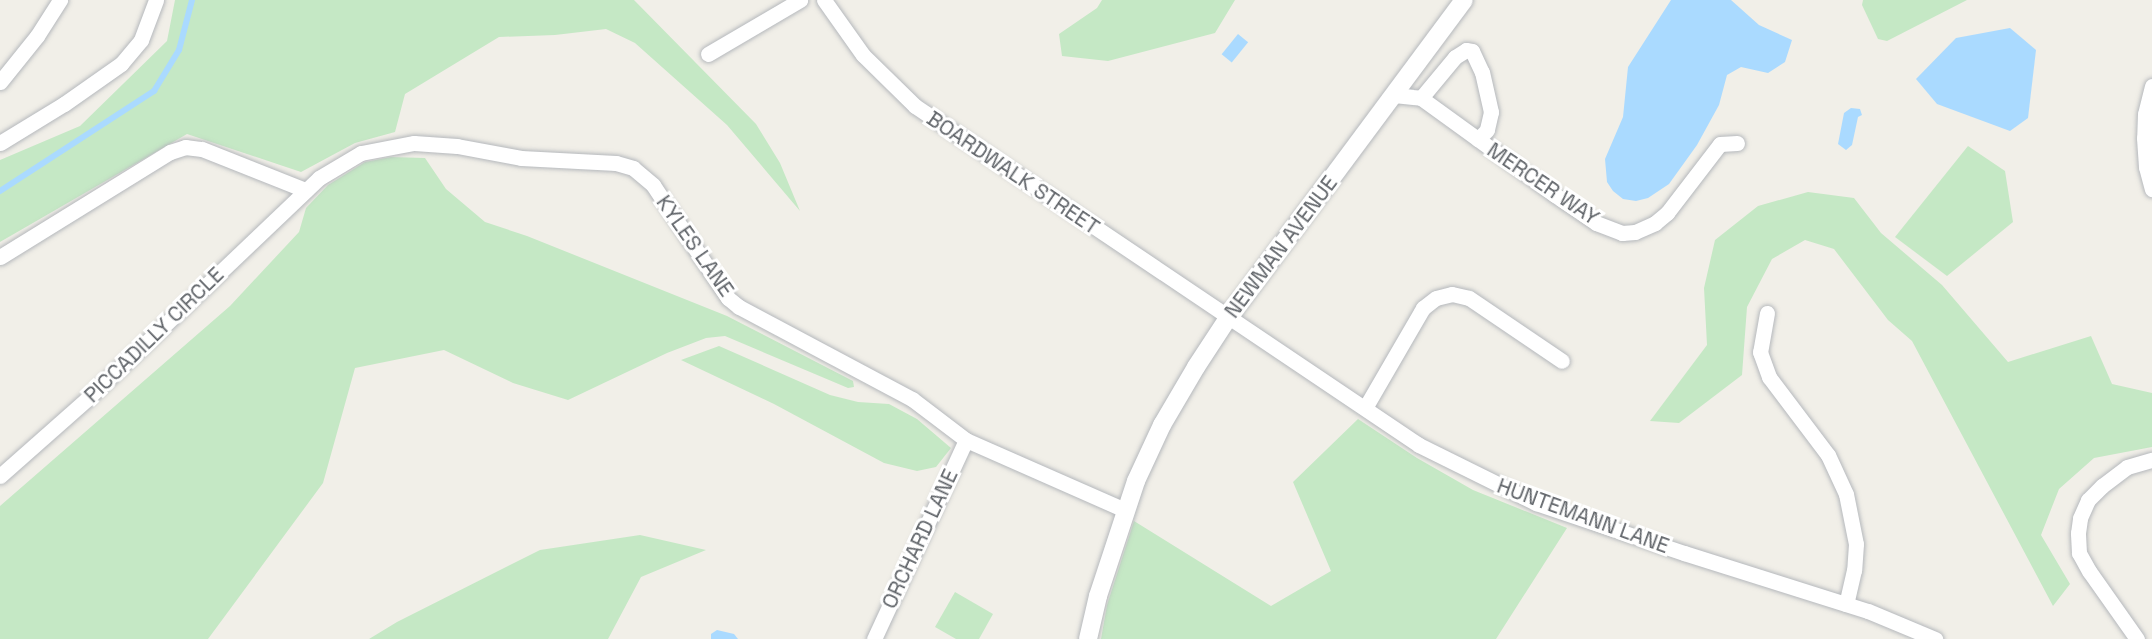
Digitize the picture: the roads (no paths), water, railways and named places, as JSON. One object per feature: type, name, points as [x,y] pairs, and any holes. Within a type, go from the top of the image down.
[{"type":"street","points":[[0,82],[37,36],[60,0]]},
{"type":"street","points":[[0,143],[121,64],[141,40],[156,0]]},
{"type":"street","points":[[708,54],[800,0]]},
{"type":"street","name":"BOARDWALK STREET","points":[[824,0],[863,56],[915,106],[1230,315]]},
{"type":"street","name":"NEWMAN AVENUE","points":[[1088,639],[1098,596],[1125,510],[1162,425],[1230,315],[1464,0]]},
{"type":"street","points":[[1421,98],[1455,57],[1466,50],[1472,51],[1482,72],[1491,112],[1487,130],[1478,139]]},
{"type":"street","points":[[2152,86],[2145,114],[2144,138],[2146,167],[2152,189]]},
{"type":"street","name":"MERCER WAY","points":[[1394,95],[1421,98],[1596,223],[1622,233],[1635,232],[1655,223],[1667,213],[1720,144],[1737,142]]},
{"type":"street","name":"KYLES LANE","points":[[305,190],[337,165],[361,153],[414,143],[457,146],[521,158],[616,163],[633,168],[653,185],[728,298],[773,327],[912,399],[966,440],[1125,510]]},
{"type":"street","points":[[0,257],[170,152],[185,147],[202,149],[305,190]]},
{"type":"street","name":"PICCADILLY CIRCLE","points":[[0,476],[87,399],[305,190]]},
{"type":"street","points":[[1365,408],[1423,308],[1436,298],[1452,294],[1469,298],[1562,361]]},
{"type":"street","points":[[1767,313],[1760,352],[1769,377],[1828,455],[1846,494],[1856,544],[1854,570],[1846,604]]},
{"type":"street","name":"HUNTEMANN LANE","points":[[1230,315],[1419,445],[1536,503],[1846,604],[1935,639]]},
{"type":"street","name":"ORCHARD LANE","points":[[874,639],[966,440]]},
{"type":"street","points":[[2137,639],[2089,571],[2079,553],[2078,533],[2080,518],[2088,500],[2102,486],[2127,467],[2152,460]]},
{"type":"water","points":[[1671,0],[1731,0],[1759,25],[1792,40],[1785,62],[1768,73],[1741,67],[1727,75],[1719,105],[1697,145],[1669,184],[1648,198],[1636,201],[1623,199],[1607,182],[1605,159],[1623,117],[1628,67]]},
{"type":"water","points":[[2010,28],[2036,50],[2028,118],[2010,131],[1937,104],[1916,79],[1956,38]]},
{"type":"water","points":[[1238,34],[1248,42],[1232,62],[1222,54]]},
{"type":"water","points":[[1851,108],[1860,109],[1862,115],[1858,117],[1852,145],[1846,150],[1838,144],[1844,113]]},
{"type":"water","points":[[717,630],[734,634],[738,639],[711,639],[711,634]]},
{"type":"waterway","points":[[0,191],[154,91],[179,50],[192,0]]}]
